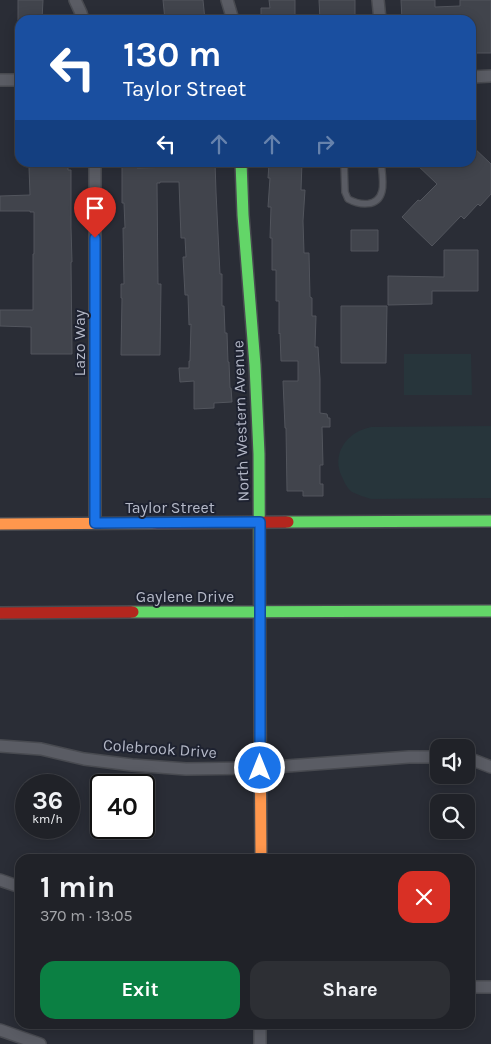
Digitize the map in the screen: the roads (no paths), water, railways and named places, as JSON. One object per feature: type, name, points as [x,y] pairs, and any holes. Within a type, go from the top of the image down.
[{"type":"street","points":[[75,0],[82,15]]},
{"type":"street","points":[[227,0],[231,15]]},
{"type":"street","points":[[378,0],[380,15]]},
{"type":"street","points":[[476,77],[491,76]]},
{"type":"street","points":[[0,80],[15,80]]},
{"type":"street","name":"Lazo Way","points":[[95,167],[95,523]]},
{"type":"street","name":"North Western Avenue","points":[[242,167],[243,215],[260,454],[261,854]]},
{"type":"street","name":"Taylor Street","points":[[0,524],[491,521]]},
{"type":"street","name":"Gaylene Drive","points":[[0,613],[491,611]]},
{"type":"street","name":"Colebrook Drive","points":[[0,746],[41,749],[84,759],[132,765],[186,769],[260,768],[430,757]]},
{"type":"street","points":[[475,761],[491,767]]},
{"type":"street","points":[[0,880],[15,885]]},
{"type":"street","points":[[475,987],[491,987]]},
{"type":"street","points":[[260,1029],[260,1044]]},
{"type":"street","points":[[0,1030],[40,1044]]},
{"type":"lane","points":[[344,167],[345,192],[348,199],[365,205],[376,200],[382,192],[381,167]]}]
